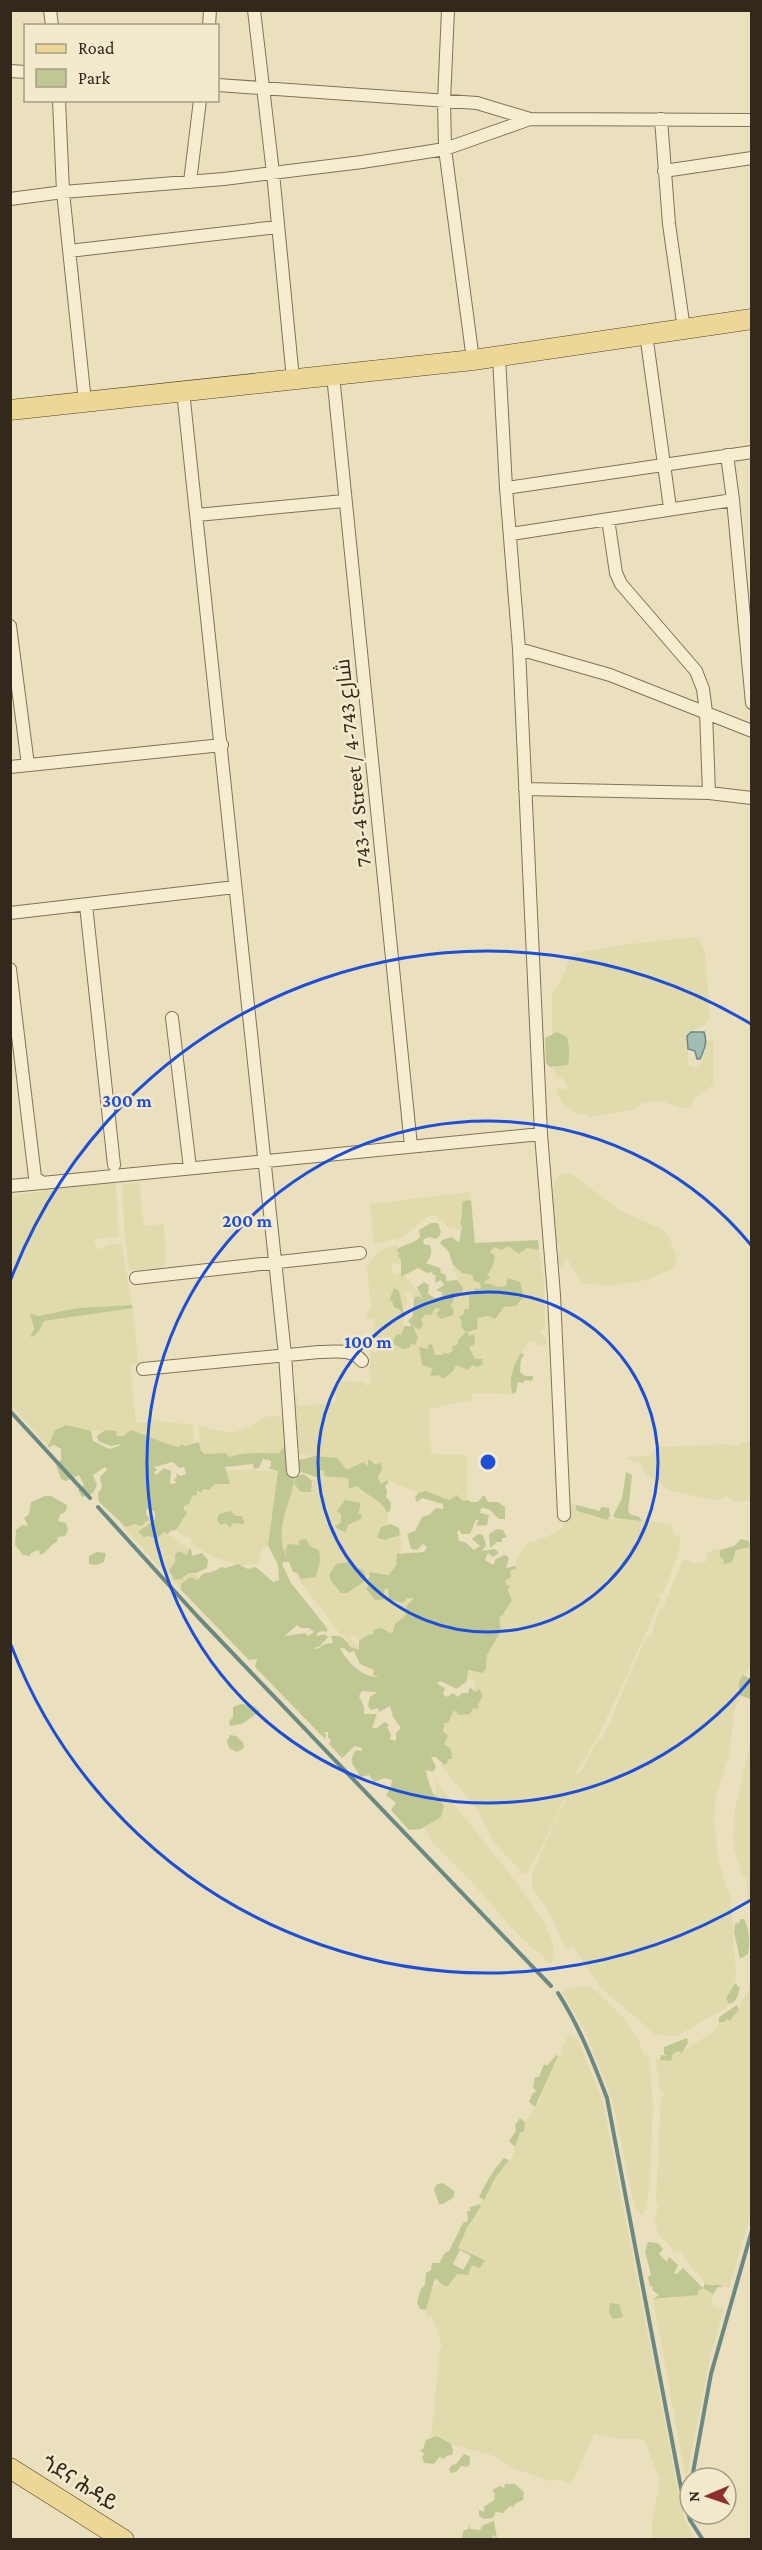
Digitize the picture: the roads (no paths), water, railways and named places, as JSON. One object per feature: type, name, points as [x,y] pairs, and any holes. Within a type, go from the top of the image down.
[{"type":"main road","points":[[10,410],[499,357],[752,319]]},
{"type":"main road","name":"ጎደና ሕዳይ","points":[[10,2468],[124,2540]]},
{"type":"street","points":[[254,10],[273,172],[293,379]]},
{"type":"street","points":[[448,10],[444,101],[445,149],[473,360]]},
{"type":"street","points":[[219,85],[477,103],[530,119],[752,120]]},
{"type":"street","points":[[58,102],[63,192],[85,402]]},
{"type":"street","points":[[190,182],[200,102]]},
{"type":"street","points":[[10,199],[63,192],[190,182],[362,162],[445,149],[530,119]]},
{"type":"street","points":[[661,119],[664,171],[684,329]]},
{"type":"street","points":[[664,171],[752,158]]},
{"type":"street","points":[[69,251],[277,227]]},
{"type":"street","points":[[646,334],[670,508]]},
{"type":"street","points":[[499,357],[506,488],[519,649],[541,1134],[555,1306],[564,1515]]},
{"type":"street","name":"743-4 Street / شارع 743-4","points":[[333,375],[411,1146]]},
{"type":"street","points":[[183,391],[285,1355],[293,1471]]},
{"type":"street","points":[[506,488],[752,452]]},
{"type":"street","points":[[727,455],[752,703]]},
{"type":"street","points":[[511,534],[733,500]]},
{"type":"street","points":[[197,515],[344,501]]},
{"type":"street","points":[[608,519],[616,573],[621,584],[696,671],[703,689],[709,793]]},
{"type":"street","points":[[10,626],[28,765]]},
{"type":"street","points":[[519,649],[610,675],[752,731]]},
{"type":"street","points":[[10,767],[222,745]]},
{"type":"street","points":[[525,789],[709,793],[752,798]]},
{"type":"street","points":[[10,913],[235,887]]},
{"type":"street","points":[[86,905],[114,1165]]},
{"type":"street","points":[[10,969],[13,1014],[35,1177],[42,1182]]},
{"type":"street","points":[[172,1018],[190,1168]]},
{"type":"street","points":[[10,1186],[541,1134]]},
{"type":"street","points":[[136,1278],[360,1253]]},
{"type":"street","points":[[143,1369],[348,1351],[357,1354],[362,1361]]},
{"type":"water","points":[[691,1032],[704,1032],[706,1043],[700,1059],[697,1059],[695,1051],[688,1049],[687,1036]]},
{"type":"waterway","points":[[10,1411],[90,1498]]},
{"type":"waterway","points":[[98,1507],[198,1617],[551,1986]]},
{"type":"waterway","points":[[558,1993],[573,2018],[607,2098],[681,2488],[690,2520],[703,2540]]},
{"type":"waterway","points":[[694,2466],[711,2374],[752,2230]]}]
